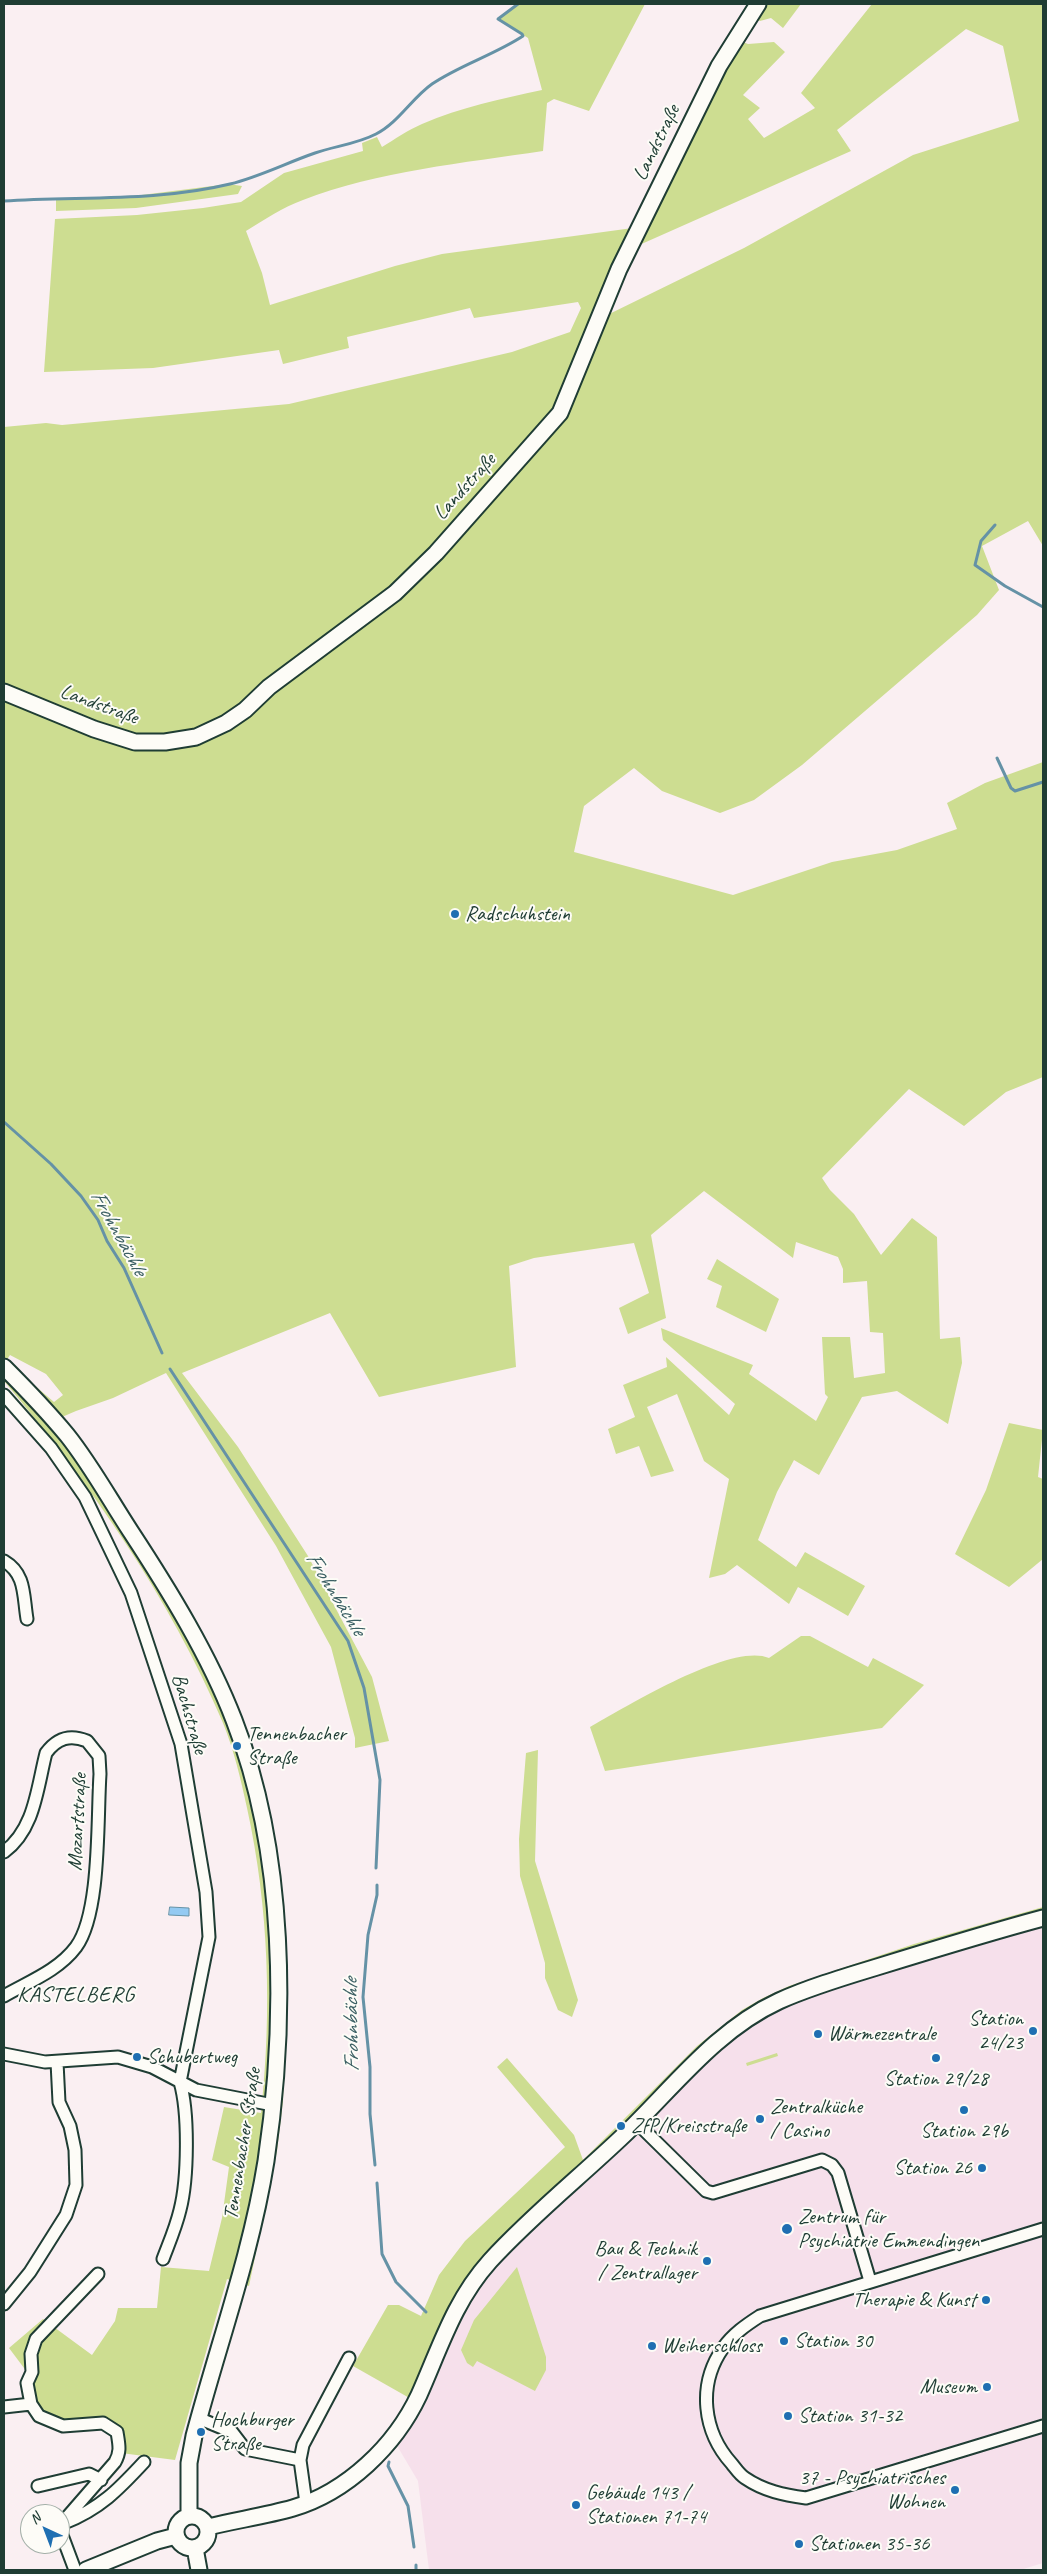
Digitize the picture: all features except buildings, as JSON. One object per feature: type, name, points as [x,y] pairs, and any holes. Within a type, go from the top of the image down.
[{"type":"street","name":"Landstraße","points":[[4,692],[94,729],[135,742],[165,742],[196,737],[226,723],[245,710],[268,687],[394,593],[436,553],[560,412],[619,269],[719,66],[758,4]]},
{"type":"street","name":"Tennenbacher Straße","points":[[4,1367],[69,1437],[144,1551],[204,1656],[234,1720],[259,1802],[268,1848],[274,1897],[278,2048],[272,2105],[263,2176],[248,2249],[198,2418],[189,2463],[189,2516]]},
{"type":"street","name":"Bachstraße","points":[[4,1395],[51,1448],[85,1497],[131,1593],[181,1744],[206,1892],[209,1937],[180,2082]]},
{"type":"street","points":[[4,1561],[14,1567],[20,1575],[27,1619]]},
{"type":"street","name":"Mozartstraße","points":[[4,1852],[20,1836],[28,1824],[46,1753],[52,1744],[68,1737],[87,1741],[99,1756],[100,1774],[90,1916],[76,1947],[64,1960],[45,1974],[4,1996]]},
{"type":"street","points":[[208,2527],[306,2504],[349,2480],[386,2445],[398,2430],[418,2396],[440,2341],[458,2306],[487,2264],[529,2221],[637,2122],[714,2045],[739,2024],[778,2001],[819,1985],[935,1948],[1043,1918]]},
{"type":"street","points":[[4,2054],[31,2061],[56,2062],[118,2057],[152,2067],[196,2090],[272,2105]]},
{"type":"street","points":[[4,2304],[30,2272],[66,2215],[76,2185],[75,2150],[70,2126],[59,2102],[56,2062]]},
{"type":"street","points":[[164,2259],[180,2209],[185,2166],[185,2102],[180,2082]]},
{"type":"street","points":[[637,2122],[706,2191],[713,2193],[822,2160],[827,2161],[838,2173],[870,2281]]},
{"type":"street","points":[[1043,2228],[760,2316],[740,2329],[722,2349],[709,2381],[706,2402],[708,2420],[716,2444],[743,2477],[763,2488],[784,2495],[806,2498],[1043,2426]]},
{"type":"street","points":[[70,2516],[101,2480],[120,2453],[117,2432],[103,2423],[63,2426],[39,2416],[31,2404],[27,2383],[32,2372],[32,2345],[98,2274]]},
{"type":"street","points":[[306,2504],[300,2460],[303,2445],[349,2358]]},
{"type":"street","points":[[4,2407],[31,2404]]},
{"type":"street","points":[[198,2418],[232,2432],[245,2449],[300,2460]]},
{"type":"street","points":[[70,2522],[114,2495],[144,2462]]},
{"type":"street","points":[[38,2486],[89,2474],[101,2480]]},
{"type":"street","points":[[189,2516],[201,2518],[208,2527],[206,2541],[195,2548],[184,2546],[176,2536],[178,2524],[189,2516]]},
{"type":"street","points":[[86,2570],[176,2536]]},
{"type":"street","points":[[195,2548],[200,2570]]},
{"type":"street","points":[[70,2554],[75,2570]]},
{"type":"shaded area","name":"Zentrum für Psychiatrie Emmendingen","points":[[1043,1922],[1043,2563],[1020,2570],[429,2570],[418,2481],[396,2444],[463,2308],[498,2260],[725,2038],[770,2008]]},
{"type":"green space","points":[[518,4],[645,4],[589,111],[554,99],[547,103],[543,151],[422,169],[361,182],[296,203],[246,231],[262,273],[270,305],[395,266],[442,254],[640,227],[735,39],[748,44],[774,42],[785,52],[743,95],[760,108],[748,119],[764,138],[815,108],[801,93],[872,4],[1043,4],[1043,546],[1028,521],[982,546],[999,590],[977,615],[802,765],[754,800],[720,813],[662,791],[634,768],[584,806],[574,852],[733,895],[832,862],[897,850],[957,829],[947,803],[985,783],[1043,762],[1043,1077],[1006,1092],[964,1126],[909,1089],[822,1178],[830,1190],[854,1214],[881,1255],[912,1218],[937,1237],[940,1339],[960,1337],[962,1363],[948,1424],[897,1391],[862,1397],[819,1475],[794,1460],[777,1492],[758,1540],[796,1567],[805,1552],[865,1586],[848,1616],[798,1587],[789,1604],[737,1565],[725,1574],[709,1578],[729,1479],[704,1461],[677,1394],[647,1407],[674,1471],[651,1477],[639,1446],[616,1454],[608,1429],[635,1417],[623,1385],[667,1367],[666,1357],[729,1415],[735,1404],[663,1340],[661,1328],[753,1365],[749,1374],[816,1421],[828,1397],[825,1394],[822,1337],[850,1337],[854,1378],[885,1373],[883,1333],[870,1332],[867,1281],[843,1283],[843,1269],[838,1257],[796,1242],[793,1258],[704,1191],[651,1235],[666,1318],[628,1334],[619,1308],[649,1293],[634,1243],[534,1258],[509,1266],[516,1367],[379,1397],[330,1313],[182,1373],[238,1447],[308,1556],[372,1677],[389,1741],[355,1748],[355,1738],[331,1647],[276,1546],[166,1373],[113,1398],[62,1417],[73,1431],[216,1665],[251,1742],[265,1796],[274,1842],[286,2000],[283,2101],[277,2151],[249,2286],[227,2279],[175,2460],[121,2453],[121,2445],[104,2423],[63,2425],[39,2416],[30,2376],[9,2348],[43,2319],[92,2355],[115,2321],[118,2308],[157,2308],[161,2267],[209,2271],[222,2218],[229,2167],[212,2160],[224,2107],[261,2113],[267,2036],[264,1922],[254,1846],[240,1776],[223,1723],[202,1677],[179,1631],[153,1587],[98,1502],[4,1381],[4,427],[46,423],[62,425],[289,404],[512,352],[570,332],[581,308],[578,302],[474,318],[470,308],[347,337],[349,348],[283,364],[279,350],[153,368],[44,372],[55,219],[137,215],[241,202],[284,173],[363,151],[362,143],[377,137],[382,147],[422,124],[451,113],[542,90],[528,38],[498,19]],"holes":[[[966,29],[1003,46],[1019,121],[913,155],[744,248],[597,320],[628,250],[851,151],[837,130]],[[10,1355],[46,1374],[63,1395],[54,1402],[6,1361]]]},
{"type":"green space","points":[[758,4],[801,4],[783,28],[771,18],[760,21],[750,16]]},
{"type":"green space","points":[[228,184],[242,186],[238,194],[136,208],[56,211],[56,198],[110,199]]},
{"type":"green space","points":[[717,1259],[779,1299],[766,1332],[716,1307],[722,1286],[707,1279]]},
{"type":"green space","points":[[1009,1423],[1043,1430],[1038,1477],[1043,1479],[1043,1559],[1009,1587],[955,1554],[986,1490]]},
{"type":"green space","points":[[801,1636],[810,1636],[868,1667],[873,1658],[924,1685],[882,1728],[605,1771],[590,1727],[679,1679],[730,1659],[752,1656],[769,1658]]},
{"type":"green space","points":[[538,1750],[535,1861],[578,2000],[572,2017],[558,2010],[545,1978],[545,1963],[520,1876],[519,1839],[526,1753]]},
{"type":"green space","points":[[1043,1907],[1043,1922],[770,2008],[725,2038],[498,2260],[463,2308],[420,2404],[353,2366],[388,2305],[399,2305],[421,2316],[439,2275],[465,2241],[565,2147],[497,2067],[507,2058],[574,2135],[583,2160],[697,2046],[742,2010],[763,1998],[789,1986],[914,1944]]},
{"type":"green space","points":[[777,2053],[778,2056],[747,2066],[746,2063]]},
{"type":"green space","points":[[517,2267],[546,2357],[546,2370],[535,2391],[477,2361],[473,2367],[467,2363],[461,2350],[474,2320]]},
{"type":"water","points":[[170,1907],[189,1908],[189,1916],[169,1915]]},
{"type":"waterway","points":[[4,201],[146,196],[202,190],[241,181],[315,153],[354,143],[376,134],[391,124],[418,96],[443,77],[523,36],[498,19],[518,4]]},
{"type":"waterway","points":[[995,525],[981,541],[975,565],[1005,586],[1043,607]]},
{"type":"waterway","points":[[997,758],[1011,788],[1015,791],[1043,782]]},
{"type":"waterway","name":"Frohnbächle","points":[[4,1122],[51,1164],[81,1196],[98,1220],[107,1241],[124,1268],[162,1353]]},
{"type":"waterway","name":"Frohnbächle","points":[[170,1369],[348,1641],[364,1688],[380,1780],[376,1868]]},
{"type":"waterway","name":"Frohnbächle","points":[[375,2165],[370,2114],[370,2067],[363,1997],[368,1935],[377,1895],[377,1885]]},
{"type":"waterway","name":"Frohnbächle","points":[[377,2183],[382,2254],[396,2282],[426,2312]]},
{"type":"waterway","name":"Frohnbächle","points":[[389,2462],[388,2466],[408,2506],[414,2547]]},
{"type":"waterway","name":"Frohnbächle","points":[[416,2565],[416,2570]]},
{"type":"place","name":"Radschuhstein","points":[[455,914]]},
{"type":"place","name":"Tennenbacher Straße","points":[[237,1746]]},
{"type":"place","name":"Station 24/23","points":[[1033,2031]]},
{"type":"place","name":"Wärmezentrale","points":[[818,2034]]},
{"type":"place","name":"Schubertweg","points":[[137,2057]]},
{"type":"place","name":"Station 29/28","points":[[936,2058]]},
{"type":"place","name":"Station 29b","points":[[964,2110]]},
{"type":"place","name":"Zentralküche / Casino","points":[[760,2119]]},
{"type":"place","name":"ZfP/Kreisstraße","points":[[621,2126]]},
{"type":"place","name":"Station 26","points":[[982,2168]]},
{"type":"place","name":"Zentrum für Psychiatrie Emmendingen","points":[[787,2229]]},
{"type":"place","name":"Bau & Technik / Zentrallager","points":[[707,2261]]},
{"type":"place","name":"Therapie & Kunst","points":[[986,2300]]},
{"type":"place","name":"Station 30","points":[[784,2341]]},
{"type":"place","name":"Weiherschloss","points":[[652,2346]]},
{"type":"place","name":"Museum","points":[[987,2387]]},
{"type":"place","name":"Station 31-32","points":[[788,2416]]},
{"type":"place","name":"Hochburger Straße","points":[[201,2432]]},
{"type":"place","name":"37 - Psychiatrisches Wohnen","points":[[955,2490]]},
{"type":"place","name":"Gebäude 143 / Stationen 71-74","points":[[576,2505]]},
{"type":"place","name":"Stationen 35-36","points":[[799,2544]]},
{"type":"district","name":"KASTELBERG","points":[[76,1995]]}]
